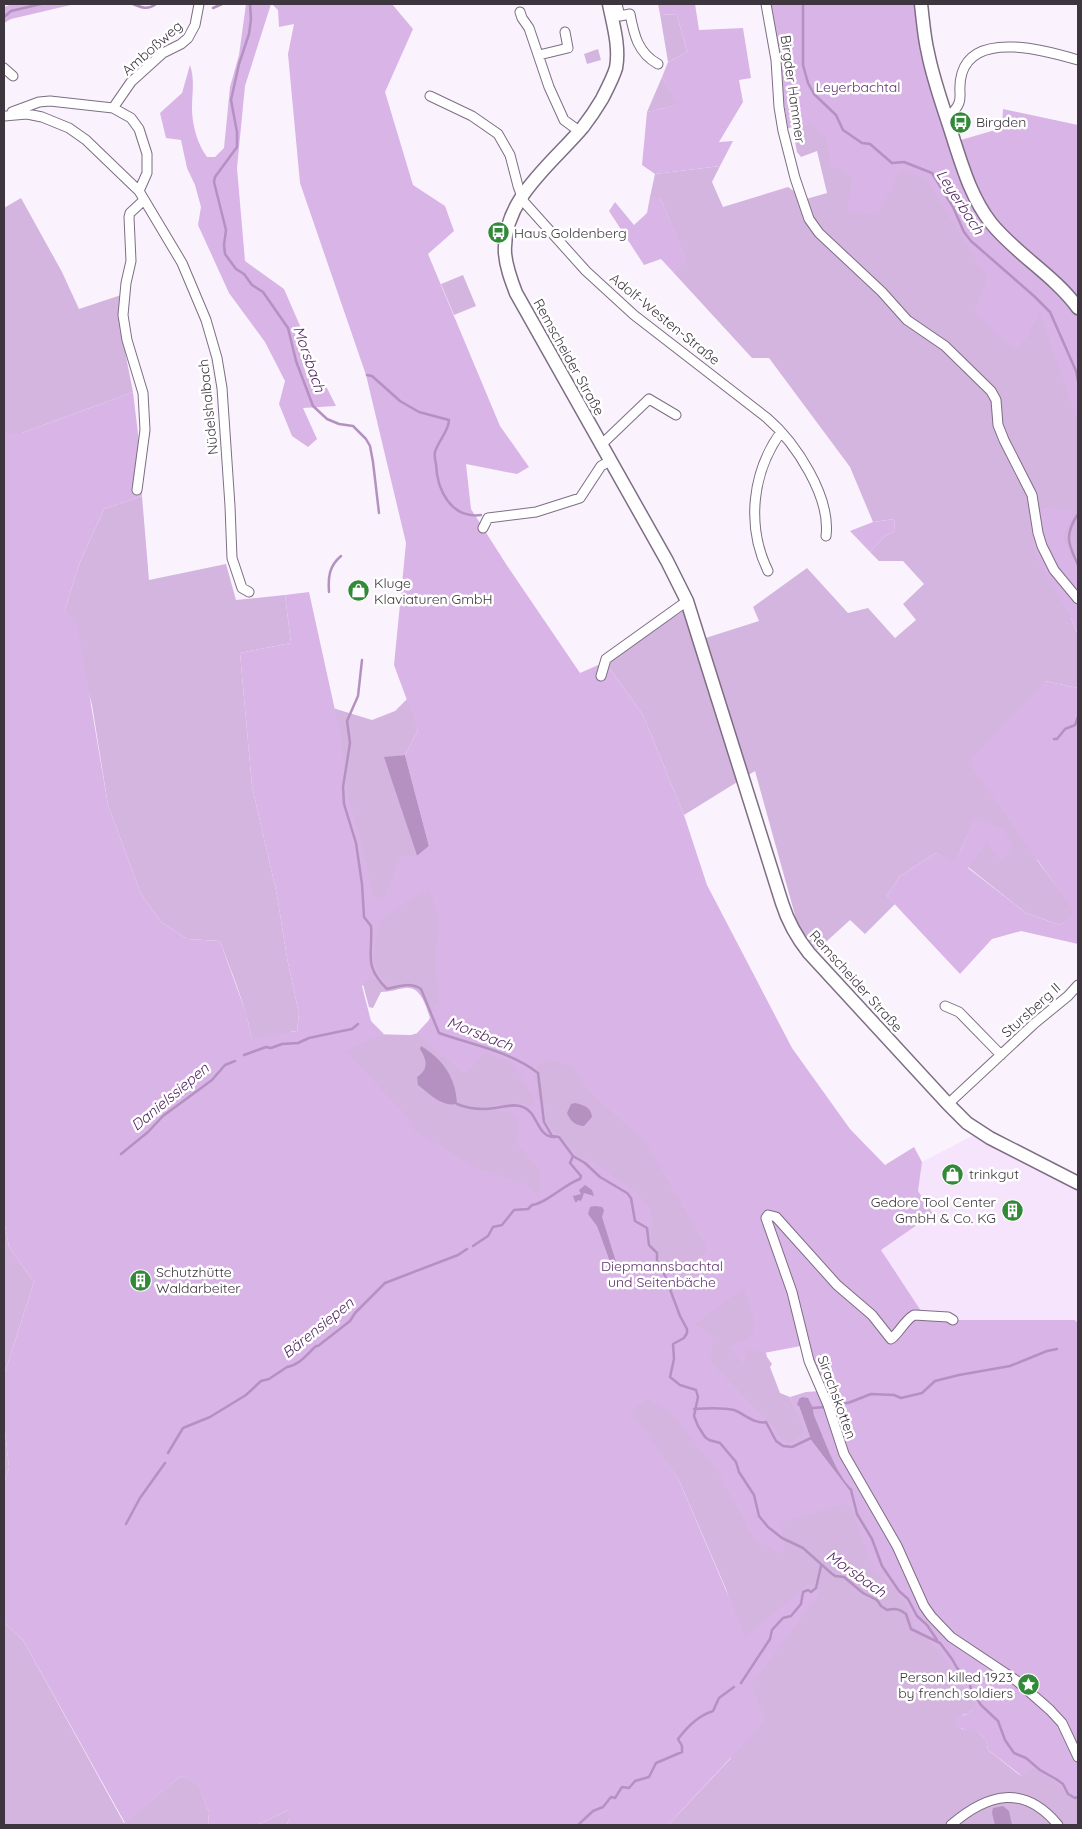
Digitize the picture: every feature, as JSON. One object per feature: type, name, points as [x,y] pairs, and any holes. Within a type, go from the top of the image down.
[{"type":"main road","name":"Remscheider Straße","points":[[609,4],[617,47],[615,69],[593,114],[580,131],[530,185],[510,218],[506,234],[505,251],[509,276],[523,308],[667,561],[687,601],[782,903],[794,931],[809,953],[948,1104],[978,1131],[1078,1183]]},
{"type":"main road","points":[[921,4],[927,52],[936,86],[964,172],[978,203],[1002,235],[1056,284],[1078,308]]},
{"type":"street","name":"Amboßweg","points":[[113,108],[132,82],[162,53],[179,45],[188,38],[195,25],[199,4]]},
{"type":"street","points":[[617,4],[620,16],[630,14],[639,46],[646,55],[658,64]]},
{"type":"street","name":"Birgder Hammer","points":[[766,4],[776,60],[781,119],[795,178],[809,219],[819,233],[882,292],[907,320],[945,346],[991,391],[996,400],[997,419],[1002,435],[1032,495],[1042,546],[1054,570],[1078,599]]},
{"type":"street","points":[[520,12],[564,120],[580,131]]},
{"type":"street","points":[[538,55],[568,48],[565,32]]},
{"type":"street","points":[[947,118],[956,110],[961,101],[961,78],[966,64],[978,54],[1002,47],[1021,47],[1049,51],[1078,60]]},
{"type":"street","points":[[4,68],[13,76]]},
{"type":"street","name":"Adolf-Westen-Straße","points":[[430,96],[472,116],[498,134],[510,155],[524,202],[606,291],[656,333],[767,418],[781,432],[802,459],[815,484],[828,525],[826,536]]},
{"type":"street","points":[[4,116],[44,101],[113,108],[134,120],[145,148],[147,173],[139,191]]},
{"type":"street","name":"Nüdelshalbach","points":[[4,116],[27,114],[54,121],[69,128],[100,152],[139,191],[182,263],[212,338],[217,358],[222,388],[232,558],[242,588],[249,592]]},
{"type":"street","points":[[137,490],[145,430],[143,393],[127,340],[124,306],[131,261],[130,213],[144,200]]},
{"type":"street","points":[[601,445],[649,398],[676,415]]},
{"type":"street","points":[[768,571],[760,555],[755,526],[755,495],[766,458],[781,432]]},
{"type":"street","points":[[482,528],[488,518],[536,512],[580,498],[601,466],[610,461]]},
{"type":"street","points":[[601,676],[606,659],[687,601]]},
{"type":"street","name":"Stursberg II","points":[[948,1104],[1078,985]]},
{"type":"street","name":"Stursberg II","points":[[945,1006],[959,1012],[1001,1054]]},
{"type":"street","name":"Sirachskotten","points":[[953,1320],[948,1317],[914,1316],[891,1339],[867,1311],[838,1285],[776,1217],[768,1215],[766,1218],[792,1292],[808,1361],[828,1405],[844,1454],[897,1546],[924,1606],[951,1637],[1011,1676],[1050,1710],[1062,1723],[1078,1756]]},
{"type":"street","points":[[951,1825],[982,1804],[995,1798],[1004,1798],[1019,1799],[1033,1803],[1045,1811],[1058,1825]]},
{"type":"shaded area","points":[[405,755],[429,846],[417,856],[384,757]]},
{"type":"shaded area","points":[[421,1046],[436,1057],[447,1070],[454,1086],[457,1104],[441,1102],[418,1085],[417,1077],[424,1071],[426,1064],[420,1049]]},
{"type":"shaded area","points":[[575,1103],[586,1107],[590,1111],[592,1117],[584,1126],[574,1122],[567,1113],[571,1104]]},
{"type":"shaded area","points":[[976,1134],[1078,1186],[1078,1323],[1075,1320],[927,1320],[881,1250],[933,1215],[918,1191],[922,1162]]},
{"type":"shaded area","points":[[585,1185],[592,1190],[594,1196],[584,1193],[581,1201],[575,1202],[573,1196],[581,1194],[579,1190]]},
{"type":"shaded area","points":[[590,1207],[602,1207],[604,1210],[602,1217],[616,1262],[612,1267],[597,1226],[588,1214]]},
{"type":"shaded area","points":[[802,1397],[808,1398],[836,1466],[853,1490],[849,1490],[811,1440],[797,1405]]},
{"type":"shaded area","points":[[1003,1806],[1009,1811],[1012,1825],[995,1825],[992,1813],[993,1808]]},
{"type":"green space","points":[[12,4],[75,4],[11,19],[4,23],[4,7]]},
{"type":"green space","points":[[246,4],[271,4],[245,86],[237,168],[245,261],[284,289],[301,328],[294,330],[307,378],[325,384],[336,406],[303,408],[317,439],[308,447],[292,436],[279,404],[285,381],[265,342],[229,293],[198,225],[201,207],[195,185],[187,168],[181,140],[166,138],[160,113],[182,93],[190,65],[193,81],[192,114],[198,140],[207,157],[215,157],[224,148],[230,87],[239,55]]},
{"type":"green space","points":[[272,4],[392,4],[413,29],[385,92],[413,185],[445,206],[454,231],[428,254],[500,426],[529,467],[517,474],[466,464],[471,509],[580,673],[605,662],[643,715],[684,815],[707,885],[792,1048],[850,1129],[885,1165],[914,1147],[922,1162],[918,1191],[933,1214],[881,1250],[927,1320],[1075,1320],[1078,1323],[1078,1801],[1035,1768],[1022,1776],[988,1750],[987,1743],[981,1735],[957,1727],[955,1721],[957,1717],[967,1714],[973,1709],[973,1700],[939,1651],[913,1625],[907,1607],[894,1589],[873,1569],[851,1508],[844,1504],[781,1523],[785,1555],[754,1539],[718,1472],[672,1414],[648,1399],[631,1411],[678,1478],[746,1637],[808,1584],[814,1586],[819,1594],[751,1685],[766,1720],[668,1825],[287,1825],[289,1810],[257,1825],[208,1825],[209,1812],[197,1784],[181,1776],[125,1823],[23,1640],[4,1622],[4,1484],[9,1467],[4,1423],[4,1375],[34,1282],[9,1247],[4,1221],[4,433],[22,433],[133,392],[139,442],[142,496],[104,509],[80,562],[65,609],[78,628],[108,805],[141,894],[161,922],[187,939],[220,941],[246,1013],[252,1039],[297,1031],[299,1014],[287,958],[277,895],[252,786],[240,653],[291,643],[285,595],[309,592],[340,733],[350,802],[361,840],[373,897],[383,900],[401,856],[417,856],[429,846],[405,755],[418,730],[394,665],[406,543],[366,375],[300,183],[288,54],[294,24],[279,27],[278,10]],"holes":[[[429,890],[439,916],[435,967],[439,1001],[432,1010],[429,1020],[417,1033],[461,1072],[468,1072],[486,1052],[512,1063],[536,1102],[532,1107],[514,1103],[483,1109],[511,1112],[519,1121],[516,1142],[541,1172],[539,1198],[526,1184],[477,1168],[415,1131],[407,1116],[345,1051],[384,1034],[371,1021],[362,986],[370,977],[390,986],[377,971],[375,955],[378,926],[389,914]],[[548,1059],[573,1067],[586,1089],[644,1141],[705,1244],[707,1249],[705,1253],[676,1274],[667,1271],[651,1243],[653,1219],[650,1208],[638,1194],[591,1160],[577,1156],[559,1134],[552,1130],[547,1122],[545,1109],[536,1095],[538,1085],[534,1078],[537,1067]],[[604,1213],[602,1217],[616,1262],[610,1261],[599,1230],[590,1217]],[[741,1290],[745,1291],[751,1307],[754,1320],[753,1331],[749,1337],[729,1347],[744,1365],[747,1349],[764,1353],[806,1345],[821,1391],[806,1392],[790,1397],[805,1432],[792,1443],[786,1442],[711,1362],[713,1337],[695,1324]],[[799,1406],[813,1408],[830,1455],[839,1474],[852,1490],[849,1490],[811,1440]]]},
{"type":"green space","points":[[658,4],[695,4],[699,30],[743,28],[751,78],[739,80],[743,102],[719,142],[733,141],[720,166],[655,174],[642,165],[647,112],[677,105],[662,77],[668,62],[687,52],[677,15],[660,14]]},
{"type":"green space","name":"Leyerbachtal","points":[[768,4],[919,4],[923,47],[947,144],[1002,128],[1003,109],[1078,125],[1078,423],[1040,313],[1028,336],[1015,350],[974,312],[987,278],[926,179],[901,170],[878,214],[847,212],[853,176],[830,165],[826,137],[811,125],[788,128]]},
{"type":"green space","name":"Leyerbachtal","points":[[917,4],[963,183],[1078,316],[1078,591],[1071,618],[1078,635],[1078,688],[1045,681],[1037,860],[1076,913],[1060,925],[1026,913],[968,867],[987,841],[975,818],[954,862],[936,853],[900,876],[887,896],[895,904],[865,934],[850,920],[817,950],[798,926],[755,771],[684,815],[643,715],[605,662],[683,611],[693,642],[759,621],[753,607],[807,568],[848,613],[868,608],[895,638],[916,620],[903,604],[924,584],[903,561],[879,561],[870,552],[884,537],[895,531],[894,519],[873,522],[850,467],[769,358],[752,358],[673,272],[686,260],[660,197],[650,197],[655,174],[720,166],[712,182],[723,207],[788,187],[806,199],[827,193],[817,151],[801,157],[797,152],[790,117]]},
{"type":"green space","points":[[660,14],[677,15],[687,52],[668,62]]},
{"type":"green space","points":[[598,49],[601,60],[587,64],[584,54]]},
{"type":"green space","points":[[662,77],[678,105],[647,112]]},
{"type":"green space","points":[[650,197],[660,197],[687,261],[673,272],[661,259],[644,265],[609,211],[615,202],[634,225],[647,213]]},
{"type":"green space","points":[[21,198],[62,272],[79,309],[121,295],[119,321],[133,392],[22,433],[4,433],[4,208]]},
{"type":"green space","points":[[463,275],[476,306],[454,315],[441,284]]},
{"type":"green space","name":"Diepmannsbachtal und Seitenbäche","points":[[142,496],[149,580],[226,564],[236,600],[285,595],[291,643],[240,653],[252,786],[277,895],[287,958],[299,1014],[297,1031],[290,1032],[411,1035],[418,1033],[431,1020],[419,994],[411,988],[381,992],[373,1008],[369,1007],[362,981],[310,701],[372,720],[395,711],[408,698],[418,730],[405,755],[385,758],[417,856],[413,856],[459,870],[548,1038],[724,1179],[767,1357],[772,1364],[770,1367],[780,1393],[790,1397],[806,1432],[796,1440],[1078,1766],[1078,1825],[668,1825],[731,1758],[731,1604],[726,1589],[678,1478],[658,1451],[602,1387],[254,1055],[245,1011],[220,941],[187,939],[161,922],[141,894],[108,805],[92,705],[65,609],[80,562],[104,509]],"holes":[[[973,1709],[1021,1776],[988,1750],[985,1740],[980,1734],[971,1730],[961,1729],[962,1715],[967,1714]]]},
{"type":"green space","points":[[1046,507],[1075,511],[1063,536],[1072,559],[1078,561],[1078,635],[1071,618],[1036,558],[1029,518]]},
{"type":"green space","points":[[894,519],[895,531],[884,537],[870,552],[850,531],[873,522]]},
{"type":"green space","points":[[1045,681],[1078,688],[1078,944],[1021,931],[992,939],[960,974],[887,896],[900,876],[936,853],[954,861],[961,850],[975,817],[1004,829],[1013,846],[1001,862],[987,842],[968,868],[1026,913],[1060,925],[1075,913],[968,762]]},
{"type":"green space","points":[[4,1221],[9,1247],[34,1282],[4,1375]]},
{"type":"green space","points":[[4,1423],[9,1467],[4,1484]]},
{"type":"green space","points":[[4,1622],[23,1640],[124,1823],[181,1776],[197,1783],[209,1812],[208,1825],[4,1825]]},
{"type":"green space","points":[[289,1810],[287,1825],[257,1825]]},
{"type":"waterway","points":[[4,17],[11,11],[41,4]]},
{"type":"waterway","points":[[133,4],[145,8],[156,4]]},
{"type":"waterway","points":[[213,8],[222,4]]},
{"type":"waterway","name":"Morsbach","points":[[250,4],[249,34],[239,64],[231,100],[237,132],[237,147],[215,177],[214,182],[226,230],[225,254],[236,269],[244,274],[252,285],[263,292],[288,328],[296,361],[313,406],[327,419],[339,424],[353,426],[366,439],[370,446],[373,462],[379,513]]},
{"type":"waterway","name":"Leyerbach","points":[[803,4],[803,65],[808,83],[814,94],[836,115],[843,130],[862,143],[870,144],[892,163],[904,162],[932,173],[953,207],[964,232],[971,241],[1050,312],[1076,371],[1078,381]]},
{"type":"waterway","points":[[367,375],[372,376],[400,401],[419,412],[449,420],[449,424],[436,448],[435,454],[439,484],[448,501],[454,507],[470,515],[481,515]]},
{"type":"waterway","name":"Leyerbach","points":[[1078,514],[1069,534],[1070,545],[1078,565]]},
{"type":"waterway","name":"Morsbach","points":[[329,592],[330,572],[341,556]]},
{"type":"waterway","name":"Morsbach","points":[[362,660],[358,696],[347,721],[350,743],[343,787],[344,804],[356,843],[362,884],[364,917],[371,926],[372,966],[380,981],[387,989],[409,985],[421,989],[439,1033],[503,1054],[527,1065],[538,1073],[544,1122],[552,1136],[559,1137],[573,1156],[585,1163],[600,1177],[627,1193],[631,1198],[635,1221],[647,1228],[649,1245],[657,1253],[657,1261],[662,1268],[680,1316],[687,1329],[684,1338],[673,1344],[674,1359],[670,1377],[680,1385],[696,1390],[698,1397],[694,1416],[698,1426],[705,1437],[720,1443],[736,1462],[739,1472],[754,1495],[759,1516],[768,1527],[782,1538],[803,1548],[835,1576],[844,1577],[863,1593],[877,1600],[887,1610],[895,1609],[904,1612],[911,1629],[940,1643],[957,1668],[968,1678],[971,1689],[981,1705],[998,1721],[1005,1740],[1014,1753],[1026,1758],[1040,1770],[1063,1784],[1068,1794],[1075,1798],[1078,1797]]},
{"type":"waterway","points":[[1054,739],[1057,739],[1065,729],[1075,725],[1078,717]]},
{"type":"waterway","name":"Danielssiepen","points":[[244,1055],[266,1047],[271,1048],[282,1044],[298,1043],[309,1038],[352,1029],[358,1024]]},
{"type":"waterway","name":"Danielssiepen","points":[[121,1154],[148,1132],[163,1116],[212,1080],[225,1065],[235,1061]]},
{"type":"waterway","points":[[457,1104],[480,1109],[513,1105],[523,1107],[532,1114],[545,1133],[555,1137]]},
{"type":"waterway","name":"Bärensiepen","points":[[473,1246],[488,1236],[493,1227],[502,1225],[514,1210],[528,1209],[580,1179],[581,1176],[570,1163],[573,1156]]},
{"type":"waterway","name":"Bärensiepen","points":[[168,1453],[183,1428],[210,1417],[246,1395],[261,1381],[269,1379],[287,1367],[300,1362],[316,1346],[350,1321],[355,1313],[385,1283],[458,1255],[467,1249]]},
{"type":"waterway","points":[[834,1408],[841,1403],[848,1403],[871,1394],[894,1395],[901,1398],[922,1393],[935,1381],[1010,1366],[1047,1351],[1057,1349]]},
{"type":"waterway","points":[[813,1408],[825,1407]]},
{"type":"waterway","points":[[694,1409],[729,1409],[758,1422],[766,1422],[776,1441],[783,1446],[792,1447],[811,1438]]},
{"type":"waterway","points":[[126,1524],[140,1498],[165,1463]]},
{"type":"waterway","points":[[851,1490],[857,1514],[872,1539],[882,1566],[899,1591],[908,1599],[917,1616],[927,1625],[937,1640]]},
{"type":"waterway","points":[[741,1683],[770,1639],[772,1630],[783,1618],[791,1616],[801,1604],[803,1592],[808,1590],[811,1592],[816,1588],[821,1566]]},
{"type":"waterway","points":[[578,1825],[593,1811],[603,1807],[611,1797],[615,1798],[622,1787],[629,1788],[635,1781],[649,1777],[656,1763],[682,1752],[682,1746],[678,1739],[698,1719],[713,1711],[719,1698],[734,1687]]},
{"type":"place","name":"Birgden","points":[[960,122]]},
{"type":"place","name":"Haus Goldenberg","points":[[498,233]]},
{"type":"place","name":"Kluge Klaviaturen GmbH","points":[[358,591]]},
{"type":"place","name":"trinkgut","points":[[953,1174]]},
{"type":"place","name":"Gedore Tool Center GmbH & Co. KG","points":[[1012,1210]]},
{"type":"place","name":"Schutzhütte Waldarbeiter","points":[[140,1280]]},
{"type":"place","name":"Person killed 1923 by french soldiers","points":[[1029,1685]]}]
